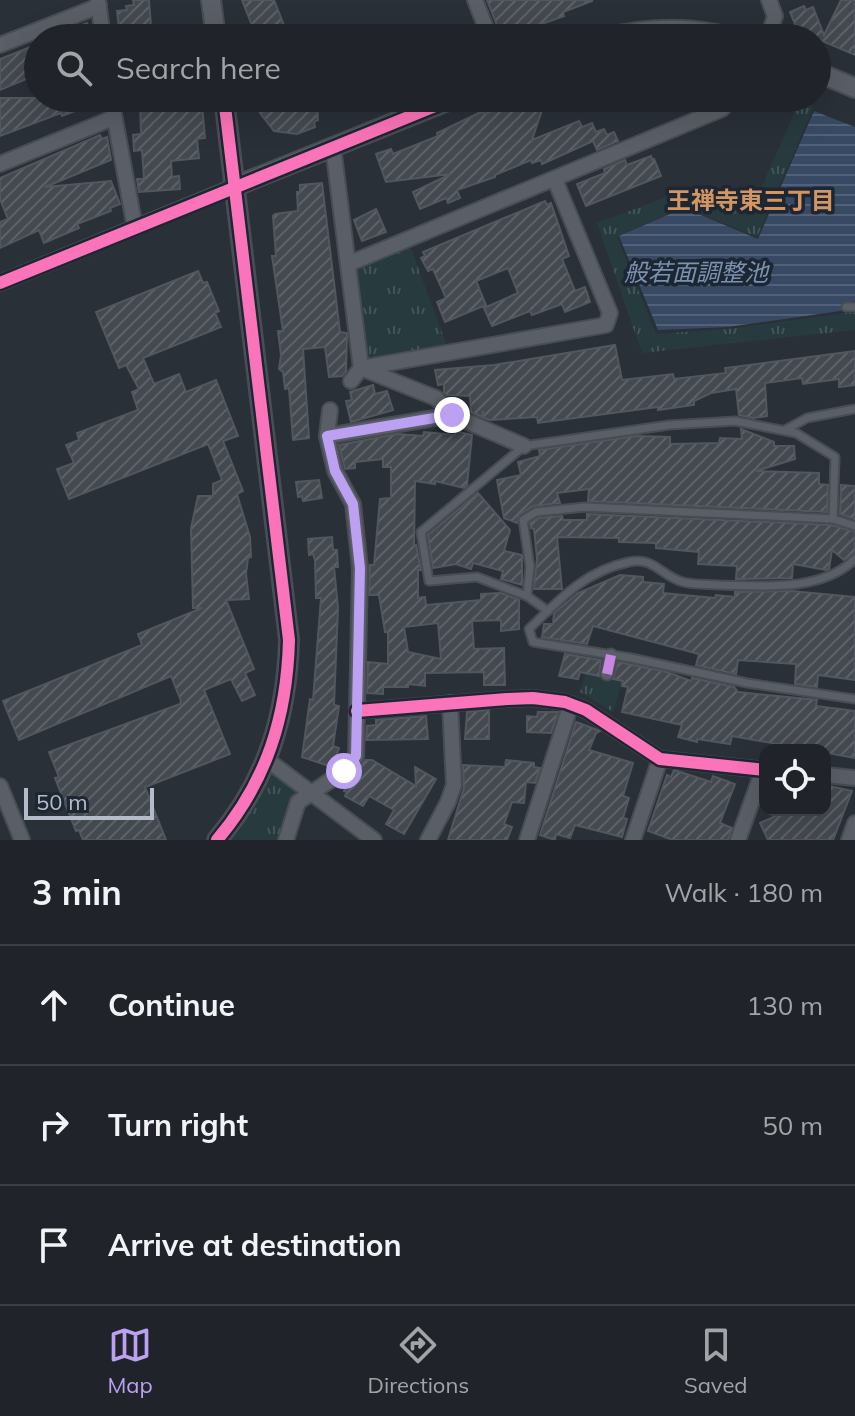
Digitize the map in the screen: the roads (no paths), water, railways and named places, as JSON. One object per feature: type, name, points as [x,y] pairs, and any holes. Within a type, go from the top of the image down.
[{"type":"street","points":[[211,0],[214,24]]},
{"type":"street","points":[[475,0],[484,24]]},
{"type":"street","points":[[769,0],[775,16],[772,24]]},
{"type":"street","points":[[50,24],[99,3],[101,24]]},
{"type":"street","points":[[0,45],[24,35]]},
{"type":"street","points":[[831,78],[855,88]]},
{"type":"street","points":[[112,112],[135,228]]},
{"type":"street","points":[[217,840],[237,816],[266,759],[283,707],[288,680],[289,640],[226,112]]},
{"type":"street","points":[[0,283],[420,112]]},
{"type":"street","points":[[348,264],[715,112]]},
{"type":"street","points":[[0,164],[113,118]]},
{"type":"street","points":[[333,147],[361,368]]},
{"type":"street","points":[[351,381],[361,368],[606,325],[610,313],[555,180]]},
{"type":"street","points":[[361,368],[436,398],[452,415],[524,446]]},
{"type":"street","points":[[286,840],[298,802],[344,771],[356,756],[360,568],[353,504],[335,471],[327,436],[330,410]]},
{"type":"street","points":[[327,436],[452,415]]},
{"type":"street","points":[[607,674],[611,655]]},
{"type":"street","points":[[357,711],[533,698],[571,704],[586,710],[660,759],[759,769]]},
{"type":"street","points":[[428,840],[454,785],[450,703]]},
{"type":"street","points":[[527,840],[571,704]]},
{"type":"street","points":[[266,759],[374,840]]},
{"type":"street","points":[[633,840],[660,759]]},
{"type":"street","points":[[831,776],[855,778]]},
{"type":"street","points":[[738,840],[759,783]]},
{"type":"street","points":[[0,786],[22,840]]},
{"type":"street","points":[[849,840],[855,823]]},
{"type":"lane","points":[[783,432],[807,418],[855,409]]},
{"type":"lane","points":[[548,611],[527,596],[477,577],[429,581],[421,532],[524,446],[669,425],[735,421],[796,433],[835,457],[833,519]]},
{"type":"lane","points":[[527,596],[530,567],[523,520],[536,512],[585,507],[833,519],[855,526]]},
{"type":"lane","points":[[855,559],[814,581],[753,586],[687,583],[670,578],[657,565],[643,560],[630,561],[576,583],[529,629],[533,642],[747,683],[855,699]]},
{"type":"water","name":"般若面調整池","points":[[814,112],[855,127],[855,301],[850,302],[847,310],[728,327],[658,330],[619,236],[684,208],[758,239]]},
{"type":"district","name":"王禅寺東三丁目","points":[[751,201]]}]
